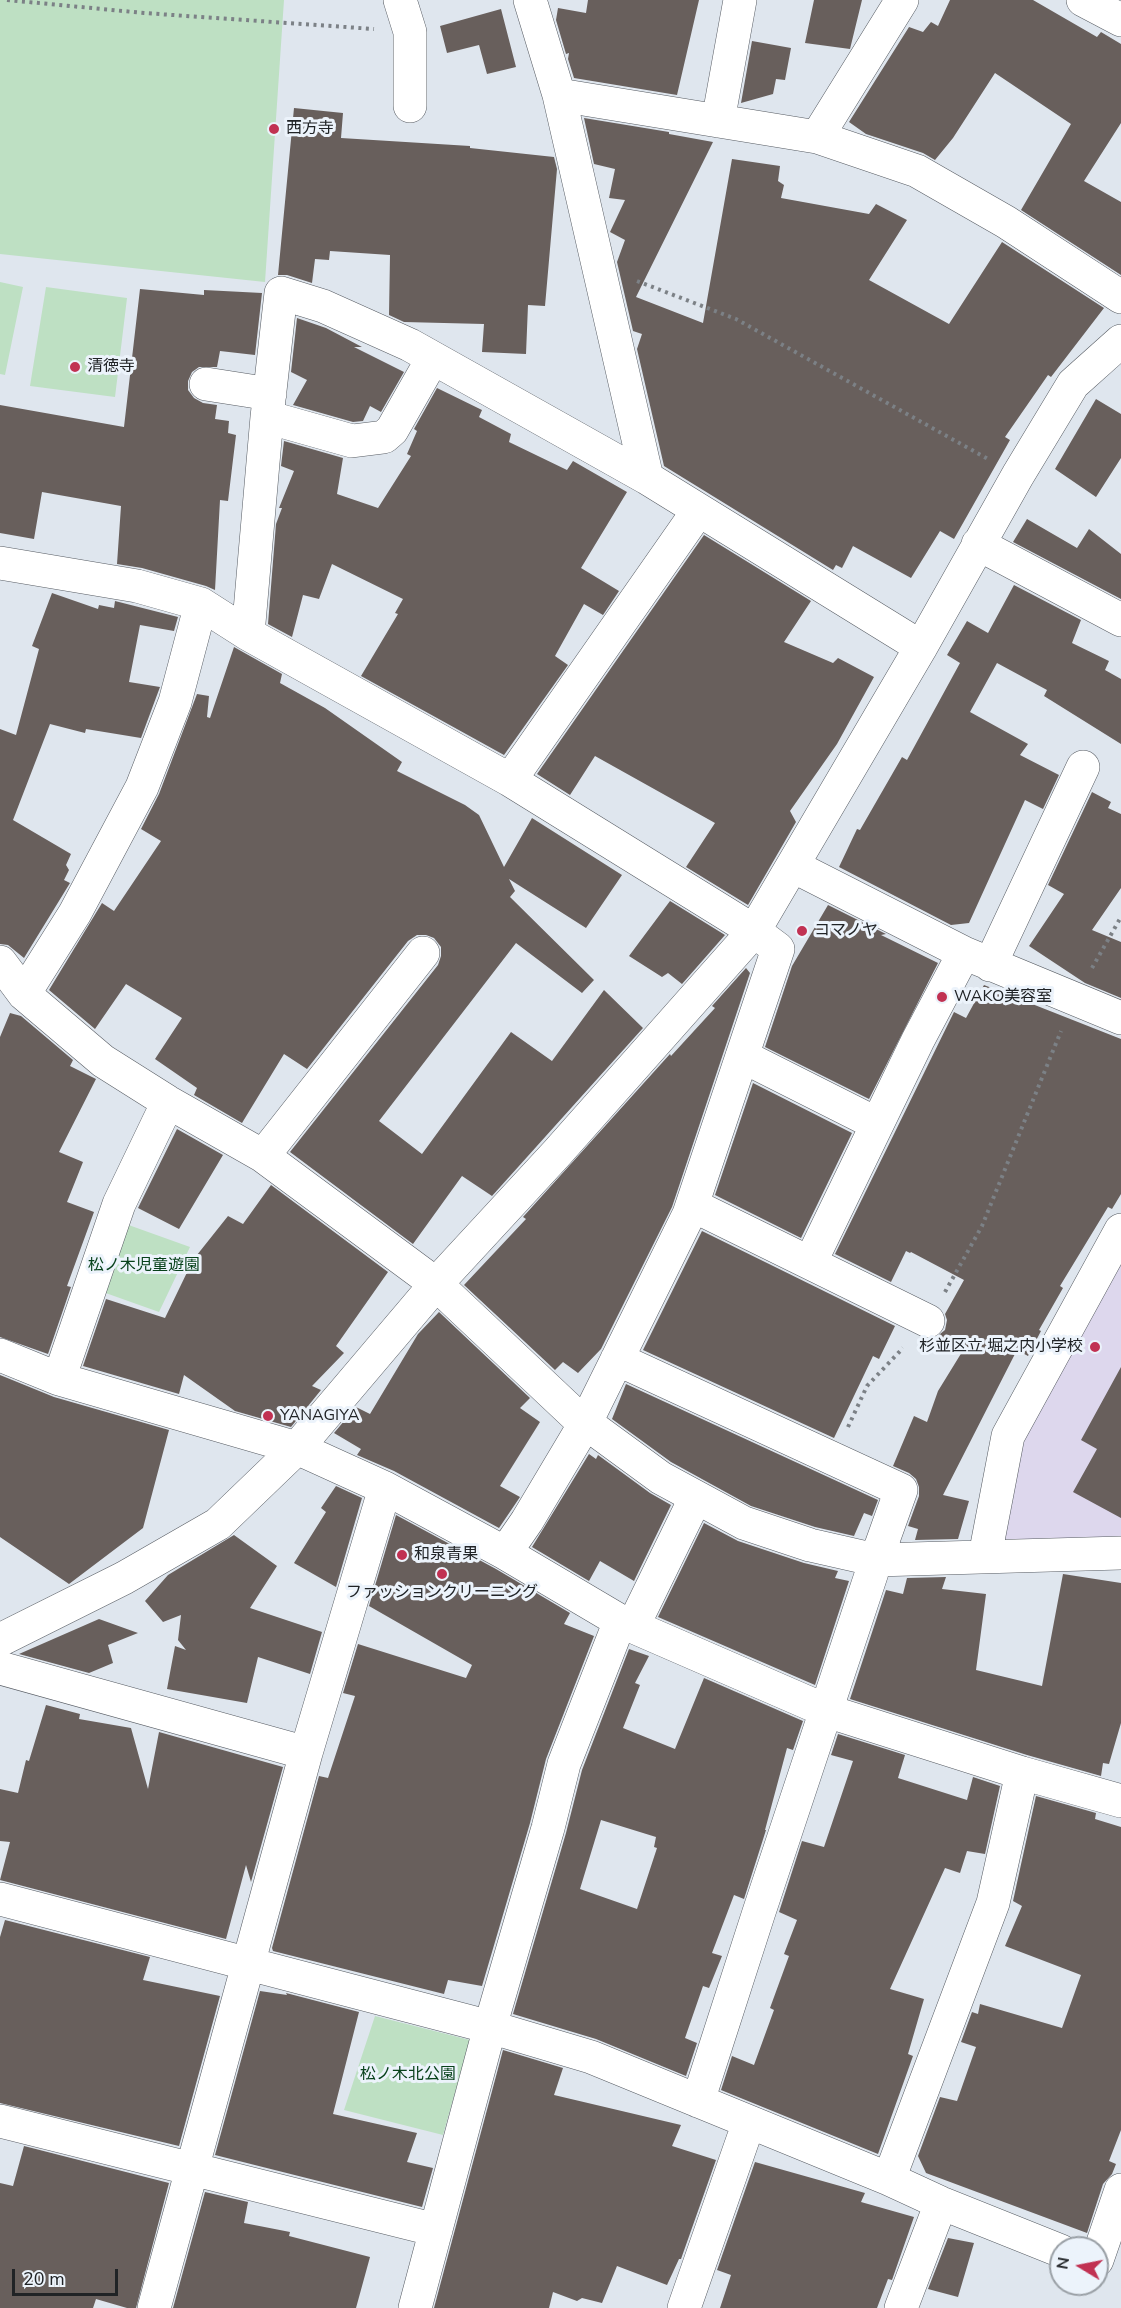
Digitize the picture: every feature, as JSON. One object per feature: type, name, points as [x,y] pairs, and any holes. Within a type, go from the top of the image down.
[{"type":"street","points":[[400,0],[410,32],[410,106]]},
{"type":"street","points":[[530,0],[559,95],[647,478]]},
{"type":"street","points":[[718,121],[740,0]]},
{"type":"street","points":[[817,137],[902,0]]},
{"type":"street","points":[[1083,0],[1121,20]]},
{"type":"street","points":[[559,95],[817,137],[917,171],[1006,222],[1121,297]]},
{"type":"street","points":[[248,634],[281,293],[324,306],[410,345],[647,478],[921,647]]},
{"type":"street","points":[[0,1640],[124,1578],[218,1524],[297,1448],[436,1284],[557,1153],[754,931],[1073,384],[1121,341]]},
{"type":"street","points":[[206,384],[269,405],[352,441],[384,436],[392,430],[433,358]]},
{"type":"street","points":[[510,780],[698,511]]},
{"type":"street","points":[[978,544],[1121,620]]},
{"type":"street","points":[[0,563],[137,586],[201,604],[248,634],[510,780],[754,931],[778,949],[692,1205],[586,1422],[506,1553]]},
{"type":"street","points":[[201,604],[175,702],[142,788],[75,913],[9,986],[103,1061],[168,1102],[263,1156],[436,1284],[568,1408],[661,1478],[744,1523],[810,1545],[876,1560],[1121,1553]]},
{"type":"street","points":[[810,1263],[918,1040],[977,959],[1083,768]]},
{"type":"street","points":[[793,866],[977,959],[1121,1018]]},
{"type":"street","points":[[263,1156],[423,953]]},
{"type":"street","points":[[742,1056],[877,1124]]},
{"type":"street","points":[[59,1378],[119,1204],[168,1102]]},
{"type":"street","points":[[692,1205],[928,1322]]},
{"type":"street","points":[[985,1556],[1008,1436],[1121,1230]]},
{"type":"street","points":[[0,1356],[59,1378],[297,1448],[385,1488],[506,1553],[627,1623],[827,1711],[1022,1773],[1121,1801]]},
{"type":"street","points":[[617,1359],[901,1490],[698,2101]]},
{"type":"street","points":[[154,2308],[306,1753],[385,1488]]},
{"type":"street","points":[[415,2308],[490,2027],[548,1828],[564,1764],[627,1623],[696,1497]]},
{"type":"street","points":[[0,1668],[306,1753]]},
{"type":"street","points":[[889,2179],[993,1903],[1022,1773]]},
{"type":"street","points":[[0,1899],[490,2027],[591,2057],[1049,2246]]},
{"type":"street","points":[[0,2121],[436,2230]]},
{"type":"street","points":[[684,2308],[749,2122]]},
{"type":"street","points":[[1106,2236],[1121,2190]]},
{"type":"street","points":[[901,2308],[941,2203]]},
{"type":"path","points":[[7,0],[144,13],[410,32]]},
{"type":"path","points":[[598,267],[736,319],[1018,475]]},
{"type":"path","points":[[834,1458],[867,1386],[928,1322],[982,1226],[1074,999],[1121,917]]},
{"type":"shaded area","name":"杉並区立 堀之内小学校","points":[[1121,1251],[1121,1541],[1005,1548],[1001,1533],[1017,1442]]},
{"type":"green space","points":[[0,0],[284,0],[265,282],[0,254]]},
{"type":"green space","points":[[0,282],[23,287],[5,375],[0,374]]},
{"type":"green space","points":[[46,287],[127,298],[115,397],[30,386]]},
{"type":"green space","name":"松ノ木児童遊園","points":[[123,1223],[190,1247],[159,1312],[100,1291]]},
{"type":"green space","name":"松ノ木北公園","points":[[375,2016],[470,2040],[443,2135],[344,2110]]},
{"type":"building","points":[[588,0],[699,0],[677,95],[574,78],[568,59],[569,53],[566,54],[556,20],[558,8],[586,13]]},
{"type":"building","points":[[814,0],[862,0],[850,49],[805,43]]},
{"type":"building","points":[[950,0],[1033,0],[1097,37],[1101,32],[1121,44],[1121,123],[1084,181],[1121,202],[1121,275],[1021,210],[1071,124],[995,73],[953,138],[935,160],[923,153],[866,134],[849,122],[909,27],[923,32],[931,22],[938,26]]},
{"type":"building","points":[[501,9],[516,67],[487,74],[479,45],[447,53],[440,26]]},
{"type":"building","points":[[752,41],[791,48],[785,80],[776,79],[773,94],[741,103]]},
{"type":"building","points":[[294,108],[343,113],[341,138],[470,146],[470,148],[554,157],[557,169],[545,306],[528,305],[526,354],[482,352],[484,324],[404,322],[389,315],[390,255],[330,251],[329,260],[315,259],[312,283],[287,275],[278,275]]},
{"type":"building","points":[[584,118],[713,142],[636,297],[703,323],[732,159],[780,166],[778,181],[784,185],[781,198],[869,214],[876,204],[907,220],[869,280],[949,324],[1002,242],[1104,308],[1051,377],[1048,375],[1005,437],[1010,440],[954,539],[940,531],[911,578],[853,546],[842,568],[836,565],[833,570],[664,466],[637,349],[642,334],[633,331],[617,262],[625,240],[610,232],[625,200],[609,198],[615,169],[594,164]]},
{"type":"building","points":[[140,289],[204,295],[204,290],[262,293],[255,355],[220,351],[217,367],[199,367],[192,372],[188,381],[188,390],[194,398],[203,403],[217,405],[215,419],[229,421],[228,433],[236,435],[228,501],[220,500],[215,590],[142,568],[117,564],[121,506],[42,492],[34,539],[0,533],[0,405],[124,427]]},
{"type":"building","points":[[297,318],[326,328],[362,347],[354,347],[404,372],[381,412],[370,406],[363,421],[353,422],[293,405],[307,380],[291,372]]},
{"type":"building","points":[[437,388],[482,410],[479,417],[511,434],[509,442],[567,470],[573,461],[627,492],[581,568],[619,591],[603,615],[584,604],[555,656],[568,665],[504,755],[361,676],[398,614],[395,613],[403,599],[332,564],[319,599],[303,595],[292,637],[268,624],[276,524],[282,508],[279,508],[294,471],[281,466],[284,441],[343,458],[337,494],[378,508],[411,456],[407,454],[417,431],[414,429]]},
{"type":"building","points":[[1096,399],[1121,414],[1121,458],[1096,497],[1055,469]]},
{"type":"building","points":[[1027,519],[1077,548],[1089,529],[1121,554],[1121,599],[1013,542]]},
{"type":"building","points":[[704,535],[811,601],[784,642],[833,663],[838,658],[874,677],[837,744],[790,811],[796,822],[748,905],[686,867],[715,823],[595,756],[570,795],[537,774]]},
{"type":"building","points":[[1014,585],[1081,620],[1072,643],[1109,661],[1105,670],[1121,679],[1121,744],[1044,696],[1047,690],[997,663],[970,712],[1028,744],[1020,755],[1059,775],[1043,809],[1025,800],[969,923],[951,925],[839,867],[857,829],[860,830],[902,757],[907,760],[960,663],[947,655],[967,621],[988,633]]},
{"type":"building","points":[[52,593],[98,609],[99,605],[114,608],[115,601],[178,617],[174,631],[140,625],[129,682],[160,687],[141,738],[86,729],[85,733],[50,724],[13,820],[71,854],[66,865],[69,870],[64,880],[70,883],[24,958],[8,945],[0,944],[0,729],[16,735],[39,649],[32,646]]},
{"type":"building","points":[[234,647],[282,674],[280,683],[325,708],[402,762],[397,771],[465,805],[479,815],[504,867],[532,818],[622,875],[586,928],[509,879],[515,891],[510,897],[594,980],[582,993],[516,943],[379,1121],[422,1154],[511,1032],[552,1061],[604,990],[643,1028],[492,1196],[462,1176],[413,1244],[290,1152],[438,965],[441,947],[434,938],[417,935],[408,941],[307,1069],[284,1054],[242,1123],[194,1095],[197,1088],[155,1059],[182,1018],[126,984],[95,1029],[49,990],[102,903],[114,911],[161,841],[141,829],[159,794],[197,694],[209,696],[207,717],[210,718]]},
{"type":"building","points":[[1092,792],[1111,802],[1108,808],[1121,814],[1121,888],[1092,930],[1121,942],[1121,998],[1085,983],[1029,946],[1064,894],[1048,885]]},
{"type":"building","points":[[670,901],[725,935],[682,984],[668,973],[662,977],[629,956]]},
{"type":"building","points":[[828,905],[886,934],[881,935],[938,963],[869,1099],[765,1047],[792,966]]},
{"type":"building","points":[[746,968],[750,973],[672,1207],[601,1349],[578,1373],[563,1362],[555,1370],[464,1285],[526,1219],[523,1217],[670,1054],[671,1056],[715,1008],[712,1006]]},
{"type":"building","points":[[984,985],[1121,1039],[1121,1194],[1112,1209],[1108,1207],[1060,1286],[1063,1288],[1039,1330],[1041,1331],[1028,1356],[1017,1350],[943,1495],[969,1501],[958,1539],[915,1540],[918,1529],[908,1526],[919,1496],[919,1487],[916,1479],[909,1473],[893,1466],[914,1416],[927,1422],[938,1391],[962,1352],[935,1338],[945,1330],[947,1320],[945,1314],[964,1280],[911,1252],[906,1251],[891,1282],[835,1254],[954,1012],[966,1018]]},
{"type":"building","points":[[10,1013],[21,1016],[73,1060],[70,1066],[96,1079],[59,1152],[83,1162],[67,1202],[94,1212],[67,1286],[71,1287],[48,1354],[0,1337],[0,1037]]},
{"type":"building","points":[[753,1083],[852,1133],[801,1238],[715,1195]]},
{"type":"building","points":[[177,1129],[223,1155],[179,1229],[138,1208]]},
{"type":"building","points":[[271,1185],[388,1272],[336,1346],[344,1353],[312,1386],[321,1390],[291,1427],[235,1411],[184,1375],[179,1394],[83,1366],[106,1299],[165,1318],[193,1260],[228,1216],[243,1224]]},
{"type":"building","points":[[702,1231],[895,1326],[879,1359],[873,1356],[834,1438],[643,1350]]},
{"type":"building","points":[[439,1312],[530,1398],[520,1408],[540,1422],[500,1486],[520,1497],[499,1528],[394,1471],[357,1455],[361,1449],[334,1433],[356,1407],[370,1414],[418,1334]]},
{"type":"building","points":[[1121,1367],[1121,1518],[1073,1492],[1097,1449],[1081,1440]]},
{"type":"building","points":[[0,1375],[54,1397],[169,1430],[143,1528],[69,1584],[0,1537]]},
{"type":"building","points":[[626,1384],[878,1500],[872,1516],[864,1513],[854,1536],[815,1527],[751,1506],[671,1462],[612,1419]]},
{"type":"building","points":[[589,1454],[596,1459],[598,1455],[650,1493],[671,1505],[634,1581],[600,1561],[589,1581],[532,1547]]},
{"type":"building","points":[[336,1486],[362,1498],[336,1587],[294,1563],[326,1512],[321,1508]]},
{"type":"building","points":[[396,1515],[496,1569],[570,1613],[564,1624],[594,1636],[546,1759],[530,1823],[482,1986],[448,1980],[444,1994],[273,1951],[272,1948],[319,1776],[328,1778],[355,1696],[343,1693],[358,1644],[466,1678],[472,1665],[369,1606]]},
{"type":"building","points":[[704,1523],[738,1541],[804,1563],[838,1571],[835,1578],[849,1581],[815,1685],[658,1617]]},
{"type":"building","points":[[234,1535],[277,1566],[250,1608],[322,1632],[310,1674],[258,1657],[247,1703],[167,1689],[175,1646],[186,1650],[178,1640],[181,1615],[163,1622],[145,1601],[168,1575]]},
{"type":"building","points":[[1063,1574],[1121,1583],[1121,1723],[1109,1764],[1103,1763],[1101,1776],[850,1699],[886,1590],[903,1594],[907,1578],[946,1577],[942,1589],[986,1594],[976,1670],[1042,1686]]},
{"type":"building","points":[[99,1619],[138,1633],[108,1645],[113,1663],[89,1673],[19,1654]]},
{"type":"building","points":[[629,1649],[649,1656],[635,1683],[640,1685],[623,1728],[675,1749],[704,1678],[803,1721],[793,1750],[787,1748],[766,1830],[744,1899],[734,1895],[712,1953],[722,1956],[709,1988],[703,1986],[685,2038],[697,2043],[686,2076],[596,2039],[513,2014],[582,1770]],"holes":[[[601,1820],[656,1837],[654,1847],[657,1848],[637,1909],[580,1889]]]},
{"type":"building","points":[[46,1705],[80,1714],[79,1719],[131,1728],[148,1789],[159,1732],[283,1767],[251,1882],[246,1865],[226,1939],[0,1880],[10,1842],[0,1841],[0,1789],[18,1793],[26,1760],[29,1761]]},
{"type":"building","points":[[838,1734],[905,1755],[898,1778],[967,1800],[973,1777],[1000,1786],[985,1854],[967,1851],[960,1873],[945,1868],[890,1989],[924,1999],[908,2054],[913,2056],[878,2154],[721,2090],[732,2056],[754,2065],[774,2010],[770,2008],[789,1956],[784,1954],[797,1920],[779,1912],[802,1841],[824,1847],[853,1761],[831,1755]]},
{"type":"building","points":[[1036,1796],[1096,1813],[1095,1819],[1121,1827],[1121,2130],[1109,2161],[1116,2164],[1112,2174],[1103,2184],[1087,2233],[926,2173],[918,2156],[940,2097],[957,2101],[976,2047],[961,2042],[972,2012],[978,2014],[980,2004],[1062,2028],[1081,1975],[1005,1946],[1022,1906],[1013,1901]]},
{"type":"building","points":[[5,1920],[150,1957],[143,1980],[220,1996],[179,2146],[0,2103],[0,1937]]},
{"type":"building","points":[[260,1991],[287,1995],[286,1993],[359,2012],[333,2114],[417,2133],[407,2162],[433,2168],[422,2207],[215,2155]]},
{"type":"building","points":[[503,2050],[563,2068],[554,2095],[681,2125],[672,2146],[716,2160],[681,2259],[667,2285],[617,2266],[602,2303],[582,2298],[577,2301],[553,2292],[549,2308],[434,2308]]},
{"type":"building","points":[[24,2146],[169,2183],[136,2308],[127,2308],[96,2299],[93,2308],[0,2308],[0,2183],[13,2186]]},
{"type":"building","points":[[755,2162],[865,2193],[861,2202],[914,2217],[892,2280],[888,2279],[877,2308],[720,2308],[731,2275],[717,2270]]},
{"type":"building","points":[[205,2192],[248,2202],[244,2223],[290,2232],[289,2236],[370,2257],[356,2308],[173,2308]]},
{"type":"building","points":[[948,2238],[974,2243],[958,2297],[928,2289]]},
{"type":"place","name":"西方寺","points":[[274,129]]},
{"type":"place","name":"清徳寺","points":[[75,367]]},
{"type":"place","name":"コマノヤ","points":[[802,931]]},
{"type":"place","name":"WAKO美容室","points":[[942,997]]},
{"type":"place","name":"杉並区立 堀之内小学校","points":[[1095,1347]]},
{"type":"place","name":"YANAGIYA","points":[[268,1416]]},
{"type":"place","name":"和泉青果","points":[[402,1555]]},
{"type":"place","name":"ファッションクリーニング","points":[[442,1574]]}]
